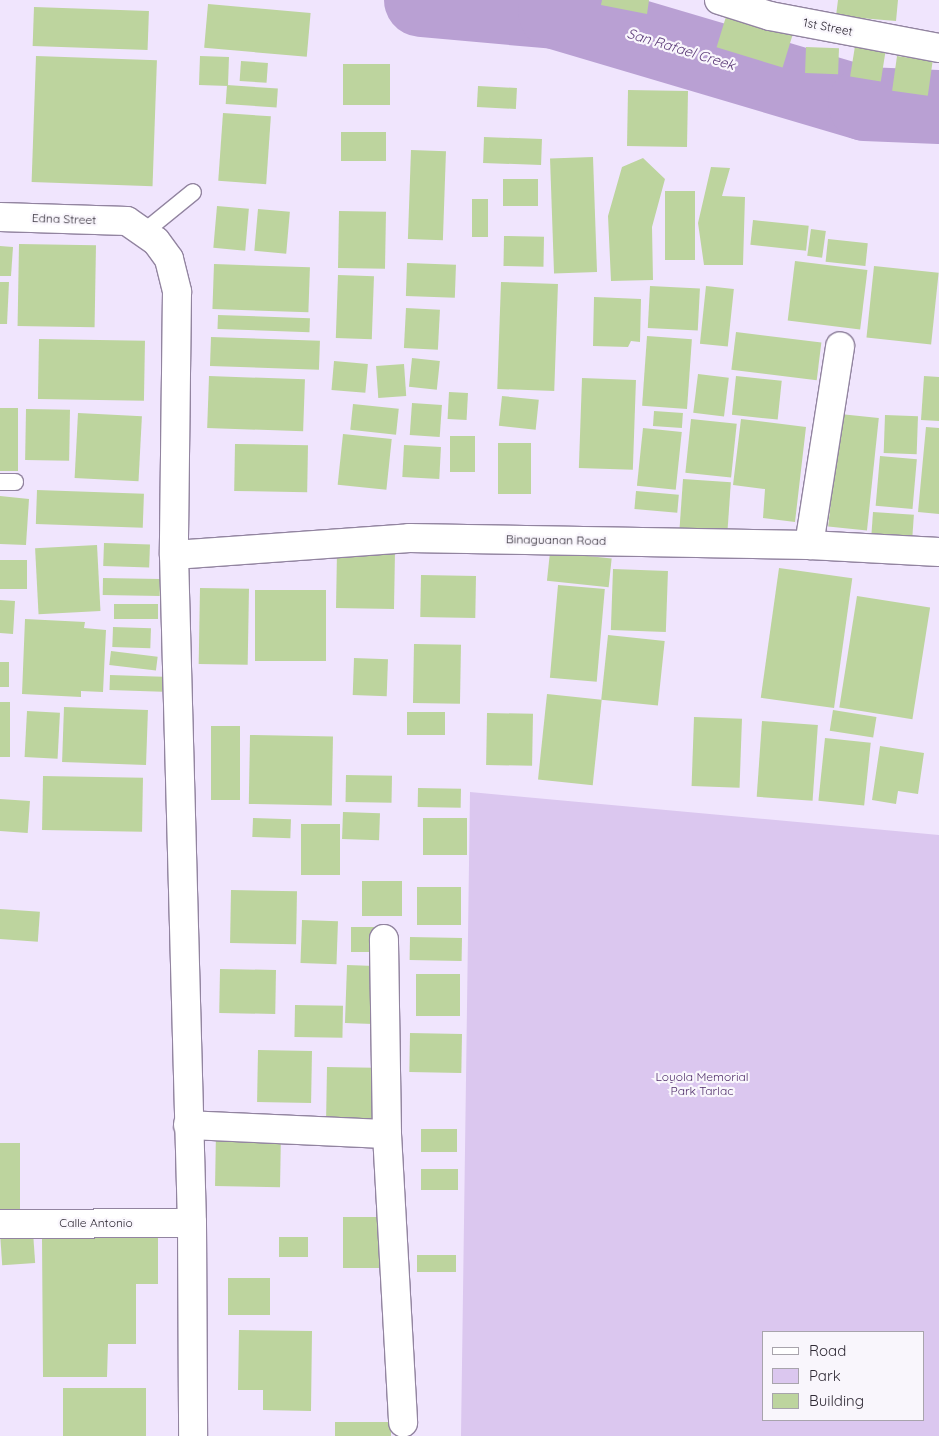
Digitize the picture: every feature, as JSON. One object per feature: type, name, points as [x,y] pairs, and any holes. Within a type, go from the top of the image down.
[{"type":"street","name":"1st Street","points":[[719,0],[770,16],[939,48]]},
{"type":"street","name":"Edna Street","points":[[0,218],[136,227]]},
{"type":"street","points":[[136,227],[156,241],[169,259],[178,292],[174,555],[192,1223],[193,1436]]},
{"type":"street","points":[[809,545],[840,346]]},
{"type":"street","name":"Binaguanan Road","points":[[174,555],[410,538],[809,545],[939,552]]},
{"type":"street","points":[[384,939],[387,1134],[403,1423]]},
{"type":"street","points":[[188,1125],[387,1134]]},
{"type":"street","name":"Calle Antonio","points":[[0,1224],[192,1223]]},
{"type":"lane","points":[[136,227],[193,192]]},
{"type":"green space","name":"Loyola Memorial Park Tarlac","points":[[470,792],[939,835],[939,1436],[461,1436]]},
{"type":"building","points":[[602,0],[649,0],[647,14],[601,5]]},
{"type":"building","points":[[838,0],[898,0],[896,21],[836,16]]},
{"type":"building","points":[[208,4],[311,13],[307,57],[204,48]]},
{"type":"building","points":[[34,7],[149,11],[148,50],[33,46]]},
{"type":"building","points":[[728,10],[794,30],[783,67],[717,47]]},
{"type":"building","points":[[855,46],[886,51],[881,81],[850,77]]},
{"type":"building","points":[[806,47],[839,48],[838,74],[805,73]]},
{"type":"building","points":[[36,56],[157,60],[153,186],[32,182]]},
{"type":"building","points":[[200,56],[229,57],[228,86],[199,85]]},
{"type":"building","points":[[897,56],[933,61],[928,96],[892,91]]},
{"type":"building","points":[[241,61],[268,63],[267,83],[240,81]]},
{"type":"building","points":[[343,64],[390,64],[390,105],[343,105]]},
{"type":"building","points":[[227,85],[278,89],[277,108],[226,104]]},
{"type":"building","points":[[478,86],[517,88],[516,109],[477,107]]},
{"type":"building","points":[[628,90],[688,91],[687,147],[627,146]]},
{"type":"building","points":[[223,113],[271,116],[266,184],[218,181]]},
{"type":"building","points":[[341,132],[386,132],[386,161],[341,161]]},
{"type":"building","points":[[484,137],[542,139],[541,165],[483,163]]},
{"type":"building","points":[[411,150],[446,151],[443,240],[408,239]]},
{"type":"building","points":[[593,157],[597,272],[554,273],[550,159]]},
{"type":"building","points":[[643,158],[665,179],[652,227],[653,280],[611,281],[608,216],[622,167]]},
{"type":"building","points":[[711,167],[730,168],[722,196],[745,197],[743,265],[704,265],[698,223]]},
{"type":"building","points":[[503,179],[538,179],[538,206],[503,206]]},
{"type":"building","points":[[665,191],[695,191],[695,260],[665,260]]},
{"type":"building","points":[[472,199],[488,199],[488,237],[472,237]]},
{"type":"building","points":[[217,206],[249,209],[245,251],[213,248]]},
{"type":"building","points":[[258,209],[290,212],[286,254],[254,251]]},
{"type":"building","points":[[339,211],[386,212],[385,269],[338,268]]},
{"type":"building","points":[[753,220],[809,226],[806,251],[750,245]]},
{"type":"building","points":[[811,229],[826,231],[822,258],[807,256]]},
{"type":"building","points":[[504,236],[544,237],[543,267],[503,266]]},
{"type":"building","points":[[828,239],[868,243],[865,266],[826,262]]},
{"type":"building","points":[[19,244],[96,245],[95,327],[18,326]]},
{"type":"building","points":[[0,246],[13,247],[11,276],[0,276]]},
{"type":"building","points":[[795,261],[867,270],[860,329],[788,321]]},
{"type":"building","points":[[407,263],[456,265],[455,298],[406,296]]},
{"type":"building","points":[[214,264],[310,267],[308,312],[212,309]]},
{"type":"building","points":[[874,266],[939,273],[931,344],[866,338]]},
{"type":"building","points":[[338,275],[374,276],[372,339],[336,338]]},
{"type":"building","points":[[0,282],[9,282],[7,324],[0,324]]},
{"type":"building","points":[[501,282],[558,284],[554,391],[497,389]]},
{"type":"building","points":[[650,286],[700,289],[698,331],[648,328]]},
{"type":"building","points":[[706,286],[734,289],[728,347],[700,344]]},
{"type":"building","points":[[594,297],[641,299],[640,342],[631,341],[628,347],[593,346]]},
{"type":"building","points":[[406,308],[440,310],[438,350],[404,348]]},
{"type":"building","points":[[218,315],[310,318],[309,332],[218,329]]},
{"type":"building","points":[[736,332],[821,342],[817,380],[731,370]]},
{"type":"building","points":[[647,336],[692,339],[687,409],[642,406]]},
{"type":"building","points":[[211,337],[320,341],[319,370],[210,366]]},
{"type":"building","points":[[39,339],[145,341],[144,401],[38,399]]},
{"type":"building","points":[[412,358],[440,361],[437,390],[409,387]]},
{"type":"building","points":[[334,361],[368,364],[365,393],[331,390]]},
{"type":"building","points":[[404,364],[406,396],[378,398],[376,366]]},
{"type":"building","points":[[698,374],[729,378],[724,416],[693,413]]},
{"type":"building","points":[[209,376],[305,379],[303,431],[207,428]]},
{"type":"building","points":[[736,376],[782,381],[778,420],[732,415]]},
{"type":"building","points":[[924,376],[939,377],[939,421],[921,420]]},
{"type":"building","points":[[582,378],[636,380],[633,470],[579,468]]},
{"type":"building","points":[[449,392],[468,393],[467,420],[448,419]]},
{"type":"building","points":[[502,396],[539,400],[536,430],[499,426]]},
{"type":"building","points":[[412,403],[442,405],[440,437],[410,435]]},
{"type":"building","points":[[353,404],[399,409],[396,435],[350,430]]},
{"type":"building","points":[[0,408],[18,408],[18,471],[0,471]]},
{"type":"building","points":[[26,409],[70,410],[69,461],[25,460]]},
{"type":"building","points":[[654,411],[683,413],[682,428],[653,426]]},
{"type":"building","points":[[78,413],[142,416],[139,481],[75,478]]},
{"type":"building","points":[[840,414],[879,418],[867,530],[828,526]]},
{"type":"building","points":[[885,415],[918,416],[917,454],[884,453]]},
{"type":"building","points":[[691,419],[737,424],[731,478],[685,473]]},
{"type":"building","points":[[741,419],[806,427],[795,522],[763,518],[765,489],[733,485]]},
{"type":"building","points":[[926,427],[939,428],[939,514],[918,512]]},
{"type":"building","points":[[643,428],[682,432],[676,490],[637,486]]},
{"type":"building","points":[[343,434],[392,439],[386,490],[338,485]]},
{"type":"building","points":[[450,436],[475,436],[475,472],[450,472]]},
{"type":"building","points":[[498,443],[531,443],[531,494],[498,494]]},
{"type":"building","points":[[235,444],[308,445],[307,492],[234,491]]},
{"type":"building","points":[[404,445],[441,447],[439,479],[402,477]]},
{"type":"building","points":[[880,456],[917,459],[913,509],[876,506]]},
{"type":"building","points":[[683,479],[731,482],[727,532],[680,529]]},
{"type":"building","points":[[37,490],[144,494],[143,528],[36,524]]},
{"type":"building","points":[[636,491],[679,495],[677,513],[634,509]]},
{"type":"building","points":[[0,496],[29,499],[26,545],[0,544]]},
{"type":"building","points":[[873,512],[914,515],[912,538],[871,535]]},
{"type":"building","points":[[104,543],[150,545],[149,568],[103,566]]},
{"type":"building","points":[[97,545],[100,611],[39,614],[35,548]]},
{"type":"building","points":[[337,551],[395,552],[394,609],[336,608]]},
{"type":"building","points":[[550,552],[612,558],[609,587],[547,581]]},
{"type":"building","points":[[0,560],[27,560],[27,589],[0,589]]},
{"type":"building","points":[[779,568],[852,578],[834,708],[761,698]]},
{"type":"building","points":[[613,569],[668,571],[666,632],[611,630]]},
{"type":"building","points":[[421,575],[476,576],[475,618],[420,617]]},
{"type":"building","points":[[103,578],[160,579],[160,596],[103,595]]},
{"type":"building","points":[[558,585],[605,589],[597,682],[550,678]]},
{"type":"building","points":[[200,588],[249,589],[248,665],[199,664]]},
{"type":"building","points":[[255,590],[326,590],[326,661],[255,661]]},
{"type":"building","points":[[857,596],[930,608],[912,719],[839,708]]},
{"type":"building","points":[[0,600],[15,601],[13,634],[0,633]]},
{"type":"building","points":[[114,604],[158,604],[158,619],[114,619]]},
{"type":"building","points":[[25,619],[85,622],[84,628],[106,630],[103,692],[81,691],[81,697],[22,694]]},
{"type":"building","points":[[113,627],[151,628],[150,648],[112,647]]},
{"type":"building","points":[[608,635],[665,641],[658,706],[601,700]]},
{"type":"building","points":[[414,644],[461,645],[460,704],[413,703]]},
{"type":"building","points":[[111,651],[158,657],[156,671],[109,665]]},
{"type":"building","points":[[354,658],[388,659],[387,696],[353,695]]},
{"type":"building","points":[[0,662],[9,662],[9,687],[0,687]]},
{"type":"building","points":[[110,675],[163,677],[162,692],[109,690]]},
{"type":"building","points":[[547,694],[602,700],[593,785],[538,780]]},
{"type":"building","points":[[0,702],[10,702],[10,757],[0,757]]},
{"type":"building","points":[[64,707],[148,710],[146,765],[62,762]]},
{"type":"building","points":[[833,710],[876,717],[873,738],[830,731]]},
{"type":"building","points":[[27,711],[60,713],[58,759],[25,757]]},
{"type":"building","points":[[407,712],[445,712],[445,735],[407,735]]},
{"type":"building","points":[[487,713],[533,714],[532,766],[486,765]]},
{"type":"building","points":[[694,717],[742,719],[740,788],[692,786]]},
{"type":"building","points":[[762,721],[818,725],[813,801],[757,797]]},
{"type":"building","points":[[211,726],[240,726],[240,800],[211,800]]},
{"type":"building","points":[[250,735],[333,736],[332,805],[249,804]]},
{"type":"building","points":[[825,738],[871,743],[864,805],[818,801]]},
{"type":"building","points":[[880,746],[924,753],[918,794],[898,791],[896,804],[872,800]]},
{"type":"building","points":[[346,775],[392,776],[392,803],[346,802]]},
{"type":"building","points":[[43,776],[143,778],[142,832],[42,830]]},
{"type":"building","points":[[418,788],[461,789],[461,808],[418,807]]},
{"type":"building","points":[[0,799],[30,801],[28,833],[0,831]]},
{"type":"building","points":[[343,812],[380,813],[379,840],[342,839]]},
{"type":"building","points":[[253,818],[291,819],[290,838],[252,837]]},
{"type":"building","points":[[423,818],[467,818],[467,855],[423,855]]},
{"type":"building","points":[[301,824],[340,824],[340,875],[301,875]]},
{"type":"building","points":[[362,881],[402,881],[402,916],[362,916]]},
{"type":"building","points":[[417,887],[461,887],[461,925],[417,925]]},
{"type":"building","points":[[231,890],[297,891],[296,944],[230,943]]},
{"type":"building","points":[[0,909],[40,912],[38,942],[0,939]]},
{"type":"building","points":[[302,920],[338,921],[336,964],[300,963]]},
{"type":"building","points":[[351,927],[377,927],[377,952],[351,952]]},
{"type":"building","points":[[410,937],[462,938],[462,961],[410,960]]},
{"type":"building","points":[[347,965],[382,966],[380,1024],[345,1023]]},
{"type":"building","points":[[220,969],[276,970],[275,1014],[219,1013]]},
{"type":"building","points":[[416,974],[460,974],[460,1016],[416,1016]]},
{"type":"building","points":[[295,1005],[343,1006],[342,1038],[294,1037]]},
{"type":"building","points":[[410,1033],[462,1034],[461,1073],[409,1072]]},
{"type":"building","points":[[258,1050],[312,1051],[311,1103],[257,1102]]},
{"type":"building","points":[[327,1067],[375,1068],[374,1119],[326,1118]]},
{"type":"building","points":[[421,1129],[457,1129],[457,1152],[421,1152]]},
{"type":"building","points":[[216,1131],[281,1132],[280,1187],[215,1186]]},
{"type":"building","points":[[0,1143],[20,1143],[20,1209],[0,1209]]},
{"type":"building","points":[[421,1169],[458,1169],[458,1190],[421,1190]]},
{"type":"building","points":[[343,1217],[380,1217],[380,1268],[343,1268]]},
{"type":"building","points":[[33,1232],[35,1263],[2,1265],[0,1234]]},
{"type":"building","points":[[279,1237],[308,1237],[308,1257],[279,1257]]},
{"type":"building","points":[[42,1238],[158,1238],[158,1284],[136,1284],[136,1344],[108,1344],[107,1377],[43,1377]]},
{"type":"building","points":[[417,1255],[456,1255],[456,1272],[417,1272]]},
{"type":"building","points":[[228,1278],[270,1278],[270,1315],[228,1315]]},
{"type":"building","points":[[239,1330],[312,1331],[311,1411],[263,1410],[263,1390],[238,1390]]},
{"type":"building","points":[[63,1388],[146,1388],[146,1436],[63,1436]]},
{"type":"building","points":[[335,1422],[391,1422],[391,1436],[335,1436]]},
{"type":"waterway","name":"San Rafael Creek","points":[[421,0],[555,12],[865,104],[939,107]]}]
